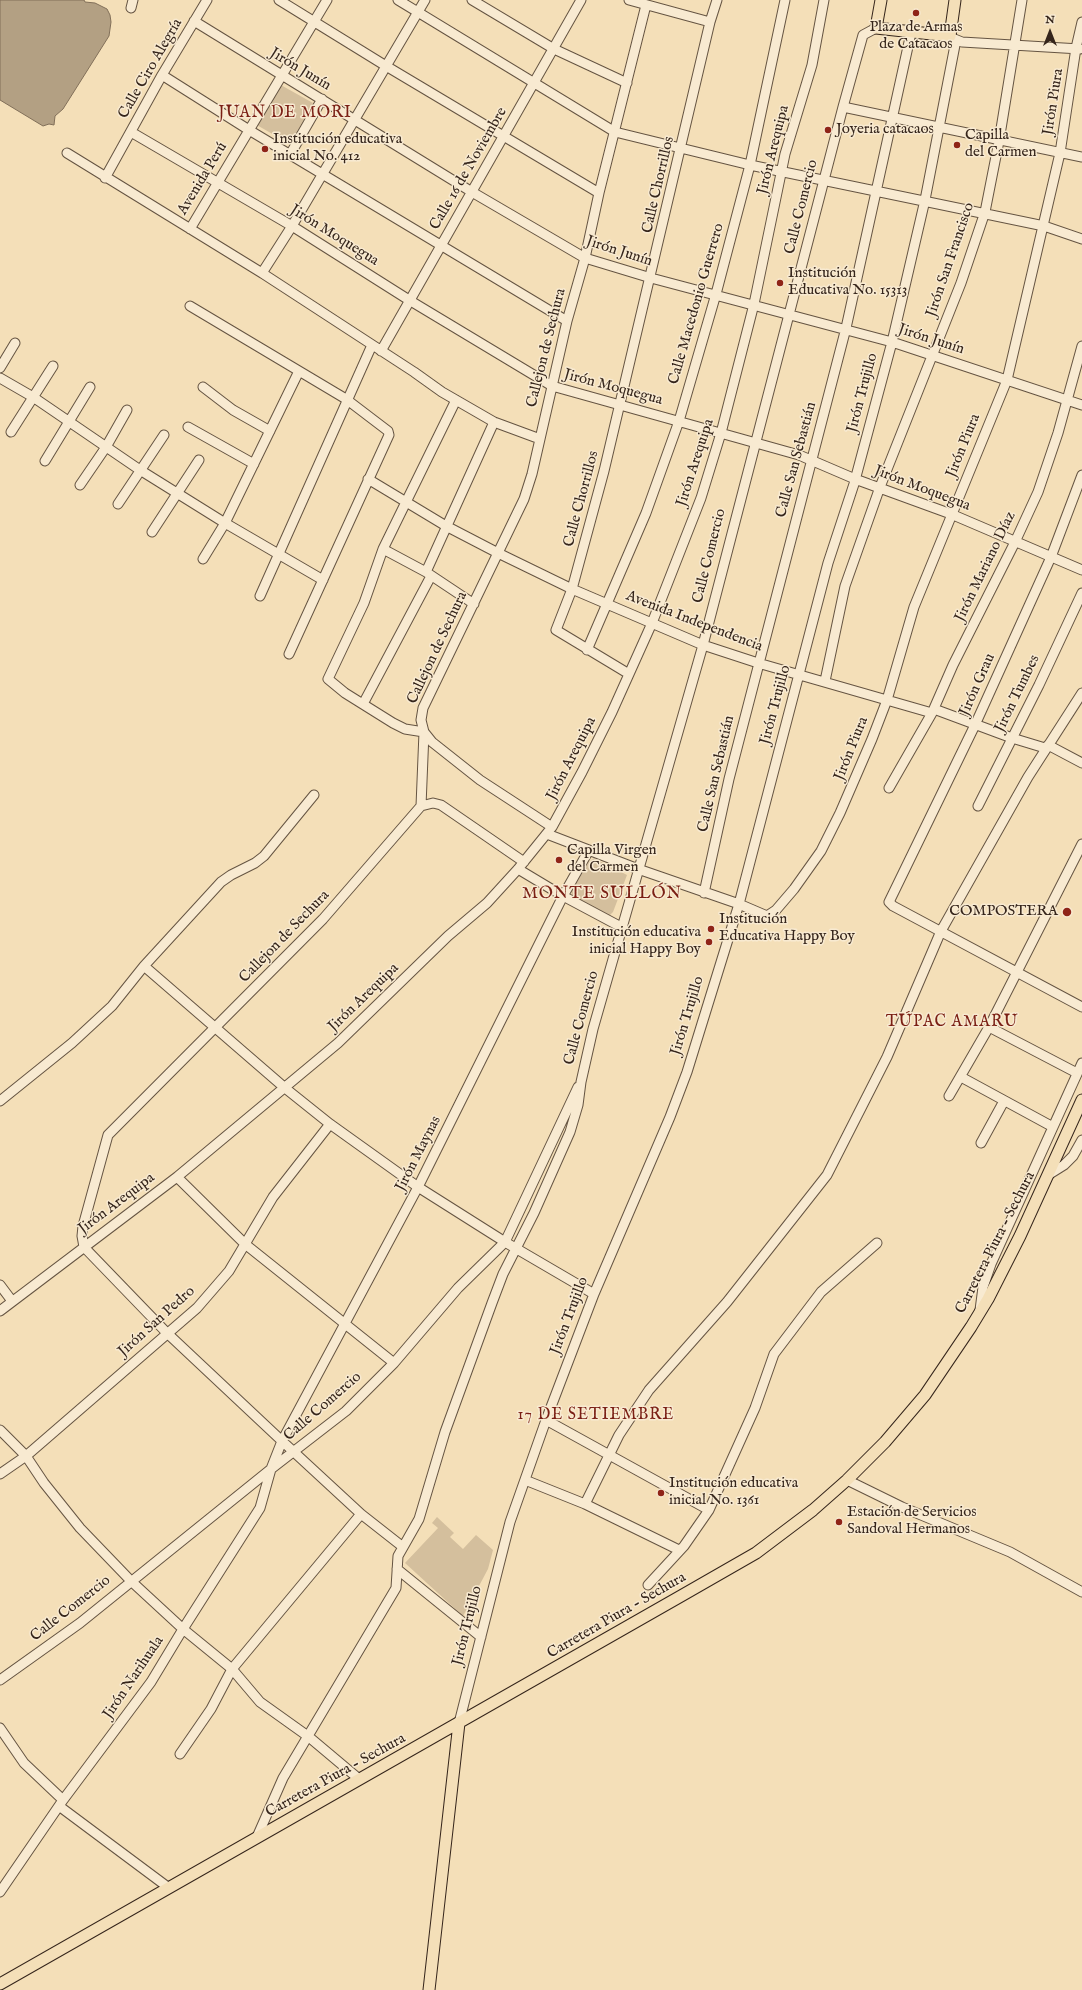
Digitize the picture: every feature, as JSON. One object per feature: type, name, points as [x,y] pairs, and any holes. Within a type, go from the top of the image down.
[{"type":"main road","points":[[881,0],[876,28],[953,38]]},
{"type":"main road","name":"Jirón Trujillo","points":[[953,38],[955,0]]},
{"type":"main road","name":"Carretera Piura - Sechura","points":[[0,1984],[756,1553],[813,1510],[848,1480],[885,1442],[925,1395],[980,1312],[1020,1236],[1082,1100]]},
{"type":"main road","name":"Jirón Trujillo","points":[[429,1990],[459,1723]]},
{"type":"street","name":"Calle Ciro Alegría","points":[[105,178],[162,75],[207,0]]},
{"type":"street","points":[[279,0],[386,66],[599,193]]},
{"type":"street","name":"Avenida Perú","points":[[190,228],[327,0]]},
{"type":"street","points":[[398,0],[615,132],[681,150],[782,172],[985,212],[1044,226],[1082,238]]},
{"type":"street","points":[[262,273],[292,226],[425,0]]},
{"type":"street","points":[[472,0],[554,49],[627,83]]},
{"type":"street","name":"Calle 16 de Noviembre","points":[[381,351],[441,244],[505,136],[581,0]]},
{"type":"street","points":[[629,0],[710,22]]},
{"type":"street","name":"Calle Chorrillos","points":[[587,650],[556,630],[572,589],[591,525],[651,278],[710,22],[717,0]]},
{"type":"street","name":"Calle Macedonio Guerrero","points":[[587,650],[646,513],[679,421],[716,294],[750,165],[785,0]]},
{"type":"street","name":"Jirón Arequipa","points":[[0,1311],[177,1177],[338,1043],[448,936],[487,903],[518,869],[549,831],[582,772],[629,674],[652,623],[701,498],[721,433],[754,304],[793,124],[812,65],[824,0]]},
{"type":"street","name":"Jirón San Francisco","points":[[825,681],[845,586],[880,487],[961,283],[985,212],[1016,45],[1022,0]]},
{"type":"street","name":"Callejon de Sechura","points":[[84,1247],[83,1226],[108,1135],[323,919],[421,806],[424,732],[420,720],[423,708],[524,499],[540,439],[568,320],[585,258],[599,193],[646,5]]},
{"type":"street","name":"Jirón Junín","points":[[194,21],[281,76],[322,99],[472,192],[585,258],[651,278],[846,328],[932,354],[1082,404]]},
{"type":"street","name":"Jirón Piura","points":[[739,904],[766,916],[781,905],[821,851],[840,813],[887,700],[914,607],[1007,380],[1060,153],[1079,49],[1082,22]]},
{"type":"street","name":"Calle Comercio","points":[[258,1837],[283,1778],[309,1737],[396,1588],[398,1556],[422,1509],[445,1432],[503,1274],[517,1249],[570,1132],[578,1105],[581,1082],[593,1029],[703,644],[843,107],[863,35],[876,28]]},
{"type":"street","name":"Calle San Sebastián","points":[[704,893],[729,779],[758,663],[846,328],[911,33]]},
{"type":"street","points":[[953,38],[1016,45],[1079,49]]},
{"type":"street","name":"Jirón Trujillo","points":[[459,1723],[502,1550],[525,1480],[594,1294],[686,1072],[739,904],[828,563],[855,479],[892,342],[925,200],[940,127],[953,38]]},
{"type":"street","points":[[162,75],[249,130],[291,153],[568,320]]},
{"type":"street","points":[[291,153],[322,99]]},
{"type":"street","points":[[843,107],[893,116],[999,141],[1082,157]]},
{"type":"street","name":"Jirón Moquegua","points":[[131,132],[292,226],[409,300],[552,386],[755,442],[812,461],[855,479],[951,514],[1082,570]]},
{"type":"street","points":[[67,153],[105,178],[190,228],[262,273],[456,400],[494,422],[540,439]]},
{"type":"street","points":[[190,306],[346,399],[388,431],[389,438],[368,479],[289,654]]},
{"type":"street","points":[[0,368],[15,343]]},
{"type":"street","points":[[260,596],[346,399],[372,345]]},
{"type":"street","name":"Jirón Mariano Díaz","points":[[889,788],[933,711],[953,665],[1015,542],[1038,492],[1068,399],[1082,346]]},
{"type":"street","points":[[11,432],[54,366]]},
{"type":"street","points":[[203,559],[225,523],[299,371]]},
{"type":"street","points":[[0,378],[33,398],[140,470],[225,523],[323,580]]},
{"type":"street","points":[[45,461],[90,387]]},
{"type":"street","points":[[203,387],[233,410],[270,431]]},
{"type":"street","points":[[456,400],[405,501],[383,549],[364,603],[328,679],[363,704],[405,729],[424,732],[432,742],[549,831],[589,850],[638,869],[739,904]]},
{"type":"street","points":[[80,485],[106,447],[127,410]]},
{"type":"street","points":[[363,704],[428,574],[446,526],[494,422]]},
{"type":"street","points":[[188,426],[254,464]]},
{"type":"street","points":[[118,504],[164,435]]},
{"type":"street","points":[[152,532],[199,460]]},
{"type":"street","name":"Jirón Grau","points":[[941,931],[892,906],[889,902],[975,725],[1051,557],[1082,475]]},
{"type":"street","name":"Avenida Independencia","points":[[368,479],[446,526],[498,553],[572,589],[703,644],[758,663],[887,700],[933,711],[1012,738],[1046,746],[1082,763]]},
{"type":"street","points":[[383,549],[428,574],[474,604]]},
{"type":"street","name":"Jirón Tumbes","points":[[978,806],[1082,593]]},
{"type":"street","points":[[587,650],[629,674]]},
{"type":"street","points":[[584,1504],[608,1454],[619,1435],[650,1390],[727,1302],[827,1175],[887,1057],[941,931],[1046,746],[1082,693]]},
{"type":"street","points":[[0,1101],[83,1033],[112,1006],[144,966],[221,882],[231,875],[256,863],[264,856],[314,795]]},
{"type":"street","points":[[421,806],[433,803],[441,805],[524,862]]},
{"type":"street","points":[[950,1096],[989,1027],[1082,844]]},
{"type":"street","name":"Jirón Maynas","points":[[271,1469],[282,1441],[418,1187],[564,896],[589,850]]},
{"type":"street","points":[[518,869],[623,928]]},
{"type":"street","points":[[941,931],[1082,1007]]},
{"type":"street","points":[[144,966],[215,1029],[330,1124],[418,1187],[505,1242],[594,1294]]},
{"type":"street","points":[[989,1027],[1077,1073]]},
{"type":"street","points":[[980,1312],[983,1287],[991,1264],[1082,1063]]},
{"type":"street","points":[[961,1077],[1053,1127]]},
{"type":"street","name":"Calle Comercio","points":[[0,1680],[80,1623],[271,1469],[346,1411],[394,1363],[458,1288],[505,1242],[548,1153],[570,1100],[581,1082]]},
{"type":"street","points":[[981,1142],[1004,1101]]},
{"type":"street","name":"Jirón San Pedro","points":[[0,1474],[26,1456],[167,1332],[198,1308],[229,1270],[272,1197],[330,1124]]},
{"type":"street","points":[[1048,1175],[1064,1165],[1073,1156],[1081,1143]]},
{"type":"street","points":[[177,1177],[245,1244],[394,1363]]},
{"type":"street","points":[[648,1585],[679,1550],[708,1510],[760,1394],[774,1354],[821,1292],[877,1243]]},
{"type":"street","points":[[84,1247],[167,1332],[282,1441],[362,1514],[403,1547]]},
{"type":"street","points":[[0,1285],[12,1301]]},
{"type":"street","points":[[546,1420],[708,1510]]},
{"type":"street","points":[[0,1430],[26,1456],[44,1483],[80,1528],[131,1581],[183,1629],[232,1669],[260,1702],[309,1737],[359,1779]]},
{"type":"street","name":"Jirón Narihuala","points":[[0,1892],[61,1803],[151,1682],[260,1508],[271,1469]]},
{"type":"street","points":[[525,1480],[584,1504],[679,1550]]},
{"type":"street","points":[[848,1480],[902,1507],[1010,1552],[1082,1592]]},
{"type":"street","points":[[180,1754],[210,1709],[232,1669],[362,1514]]},
{"type":"street","points":[[396,1569],[481,1637]]},
{"type":"street","points":[[0,1728],[24,1763],[61,1803],[169,1888]]},
{"type":"shaded area","points":[[0,0],[84,0],[85,2],[95,3],[107,9],[110,15],[111,22],[109,36],[63,109],[55,116],[54,125],[49,124],[43,126],[0,100]]},
{"type":"shaded area","points":[[279,84],[313,103],[290,144],[255,124]]},
{"type":"shaded area","points":[[594,858],[627,875],[613,912],[609,916],[575,899],[571,892],[589,862]]},
{"type":"shaded area","points":[[437,1517],[454,1533],[450,1537],[463,1549],[476,1535],[493,1550],[488,1569],[463,1616],[405,1563],[438,1528],[432,1523]]},
{"type":"place","name":"Plaza de Armas de Catacaos","points":[[916,13]]},
{"type":"place","name":"Joyeria catacaos","points":[[828,130]]},
{"type":"place","name":"Capilla del Carmen","points":[[957,145]]},
{"type":"place","name":"Institución educativa inicial No. 412","points":[[265,149]]},
{"type":"place","name":"Institución Educativa No. 15313","points":[[780,283]]},
{"type":"place","name":"Capilla Virgen del Carmen","points":[[559,860]]},
{"type":"place","name":"COMPOSTERA","points":[[1067,912]]},
{"type":"place","name":"Institución Educativa Happy Boy","points":[[711,929]]},
{"type":"place","name":"Institución educativa inicial Happy Boy","points":[[709,942]]},
{"type":"place","name":"Institución educativa inicial No. 1361","points":[[661,1493]]},
{"type":"place","name":"Estación de Servicios Sandoval Hermanos","points":[[839,1522]]},
{"type":"district","name":"JUAN DE MORI","points":[[285,114]]},
{"type":"district","name":"MONTE SULLÓN","points":[[602,895]]},
{"type":"district","name":"TÚPAC AMARU","points":[[952,1023]]},
{"type":"district","name":"17 DE SETIEMBRE","points":[[596,1416]]}]
